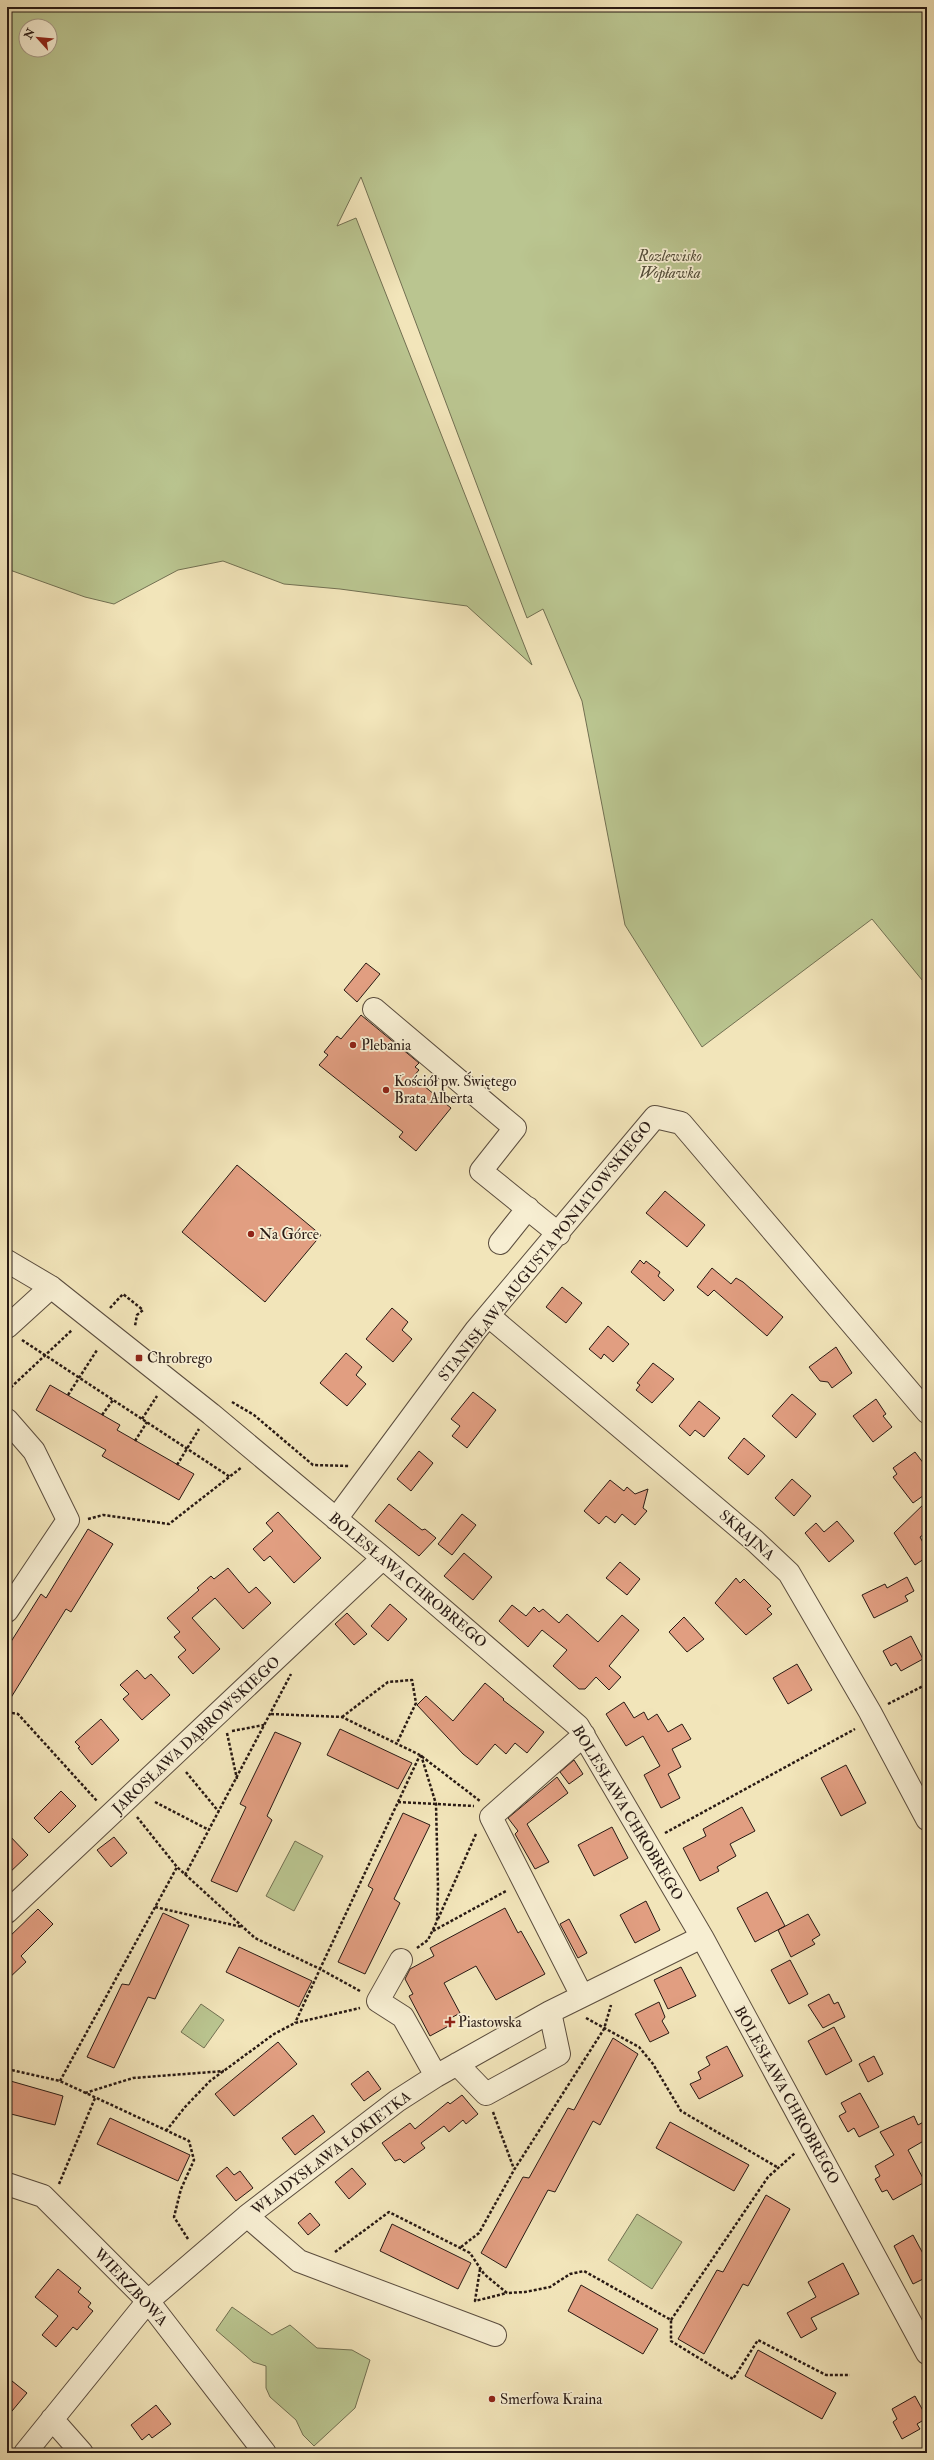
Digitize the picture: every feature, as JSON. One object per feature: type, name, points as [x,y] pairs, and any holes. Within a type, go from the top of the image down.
[{"type":"street","points":[[374,1009],[515,1128],[481,1171],[559,1234]]},
{"type":"street","name":"STANISŁAWA AUGUSTA PONIATOWSKIEGO","points":[[336,1520],[487,1317],[559,1234],[655,1117],[681,1123],[927,1412]]},
{"type":"street","points":[[500,1243],[528,1208]]},
{"type":"street","name":"BOLESŁAWA CHROBREGO","points":[[7,1261],[51,1287],[211,1414],[383,1558],[578,1726],[702,1937],[813,2142],[920,2320],[927,2353]]},
{"type":"street","points":[[12,1331],[51,1287]]},
{"type":"street","name":"SKRAJNA","points":[[487,1317],[496,1322],[755,1541],[790,1573],[874,1719],[927,1819]]},
{"type":"street","points":[[7,1420],[34,1451],[68,1520],[7,1611]]},
{"type":"street","name":"JAROSŁAWA DĄBROWSKIEGO","points":[[7,1912],[383,1558]]},
{"type":"street","points":[[486,1817],[584,1735]]},
{"type":"street","points":[[457,2064],[486,2094],[559,2054],[565,2004],[523,1881],[491,1817],[486,1817]]},
{"type":"street","name":"WŁADYSŁAWA ŁOKIETKA","points":[[25,2453],[148,2301],[247,2216],[397,2101],[436,2076],[565,2004],[702,1937]]},
{"type":"street","points":[[401,1960],[380,2002],[403,2017],[436,2076]]},
{"type":"street","name":"WIERZBOWA","points":[[7,2184],[43,2196],[148,2301],[265,2453]]},
{"type":"street","points":[[247,2216],[299,2261],[495,2335]]},
{"type":"street","points":[[52,2419],[82,2453]]},
{"type":"path","points":[[109,1309],[123,1294],[134,1302],[143,1310],[138,1315],[134,1329]]},
{"type":"path","points":[[7,1391],[75,1327],[74,1320],[81,1311]]},
{"type":"path","points":[[12,1331],[112,1400],[230,1477]]},
{"type":"path","points":[[68,1395],[109,1333]]},
{"type":"path","points":[[142,1419],[153,1400],[170,1382]]},
{"type":"path","points":[[102,1414],[112,1400]]},
{"type":"path","points":[[229,1401],[254,1415],[313,1465],[352,1467]]},
{"type":"path","points":[[177,1465],[198,1430],[211,1414]]},
{"type":"path","points":[[135,1441],[147,1422]]},
{"type":"path","points":[[68,1520],[80,1521],[103,1516],[169,1524],[244,1465]]},
{"type":"path","points":[[185,1875],[292,1674],[283,1653]]},
{"type":"path","points":[[342,1717],[388,1682],[412,1680],[416,1703],[397,1743]]},
{"type":"path","points":[[893,1701],[927,1684]]},
{"type":"path","points":[[7,1712],[18,1714],[124,1803],[177,1867],[255,1938],[320,1969],[380,2002]]},
{"type":"path","points":[[271,1714],[342,1717],[397,1743],[420,1755],[486,1817]]},
{"type":"path","points":[[664,1833],[874,1719]]},
{"type":"path","points":[[237,1779],[226,1731],[265,1725]]},
{"type":"path","points":[[295,2023],[420,1755]]},
{"type":"path","points":[[420,1755],[436,1804],[438,1888],[437,1921]]},
{"type":"path","points":[[173,1756],[219,1812]]},
{"type":"path","points":[[398,1802],[436,1804],[486,1817]]},
{"type":"path","points":[[124,1803],[209,1830]]},
{"type":"path","points":[[401,1960],[428,1940],[486,1817]]},
{"type":"path","points":[[60,2081],[177,1867]]},
{"type":"path","points":[[432,1931],[523,1881]]},
{"type":"path","points":[[155,1907],[243,1927]]},
{"type":"path","points":[[461,2247],[479,2233],[514,2170],[604,2029],[620,1977]]},
{"type":"path","points":[[166,2131],[185,2107],[210,2081],[274,2034],[295,2023],[380,2002]]},
{"type":"path","points":[[565,2004],[604,2029],[639,2047],[653,2064],[681,2111],[778,2168]]},
{"type":"path","points":[[7,2069],[60,2081],[189,2141],[194,2160],[181,2189],[174,2217],[200,2256]]},
{"type":"path","points":[[85,2093],[133,2078],[225,2070]]},
{"type":"path","points":[[486,2094],[514,2170]]},
{"type":"path","points":[[58,2186],[95,2098]]},
{"type":"path","points":[[813,2142],[803,2147],[778,2168],[760,2189],[671,2320],[671,2341],[733,2379],[758,2340],[826,2375],[850,2375]]},
{"type":"path","points":[[307,2264],[333,2254],[389,2212],[461,2247],[470,2253],[484,2274],[507,2293]]},
{"type":"path","points":[[480,2269],[475,2301],[507,2293],[525,2292],[550,2287],[570,2274],[584,2271],[671,2320]]},
{"type":"green space","name":"Rozlewisko Wopławka","points":[[7,7],[927,7],[927,986],[872,919],[702,1047],[625,925],[582,701],[543,609],[527,618],[361,177],[337,226],[356,218],[532,665],[467,606],[340,589],[284,584],[223,561],[178,570],[114,604],[85,597],[7,569]]},
{"type":"green space","points":[[295,1841],[323,1856],[294,1911],[266,1896]]},
{"type":"green space","points":[[201,2004],[224,2020],[204,2048],[181,2032]]},
{"type":"green space","points":[[637,2214],[682,2242],[652,2289],[608,2260]]},
{"type":"green space","points":[[232,2307],[272,2335],[290,2325],[317,2348],[352,2350],[370,2360],[355,2408],[314,2446],[303,2435],[296,2420],[270,2397],[266,2388],[266,2366],[253,2362],[216,2330]]},
{"type":"building","points":[[366,963],[380,974],[357,1002],[344,990]]},
{"type":"building","name":"Kościół pw. Świętego Brata Alberta","points":[[361,1015],[419,1063],[415,1067],[419,1070],[413,1077],[451,1108],[416,1151],[399,1137],[403,1132],[319,1065],[328,1055],[324,1052],[337,1036],[341,1039]]},
{"type":"building","name":"Na Górce","points":[[237,1165],[321,1235],[265,1302],[182,1232]]},
{"type":"building","points":[[665,1191],[705,1225],[687,1247],[646,1213]]},
{"type":"building","points":[[640,1260],[644,1264],[646,1261],[660,1272],[658,1276],[674,1290],[664,1301],[631,1272]]},
{"type":"building","points":[[712,1268],[731,1284],[736,1278],[743,1282],[783,1317],[767,1336],[714,1290],[708,1296],[697,1287]]},
{"type":"building","points":[[562,1287],[582,1303],[566,1323],[546,1307]]},
{"type":"building","points":[[392,1308],[408,1322],[402,1330],[412,1339],[393,1362],[366,1339]]},
{"type":"building","points":[[608,1326],[629,1344],[613,1362],[604,1354],[601,1359],[589,1349]]},
{"type":"building","points":[[836,1347],[852,1373],[832,1388],[828,1382],[820,1381],[809,1367]]},
{"type":"building","points":[[346,1353],[362,1367],[356,1375],[366,1384],[347,1406],[320,1383]]},
{"type":"building","points":[[653,1363],[674,1379],[652,1403],[636,1390],[640,1385],[637,1383]]},
{"type":"building","points":[[50,1385],[120,1425],[117,1430],[194,1474],[179,1500],[102,1456],[106,1450],[36,1410]]},
{"type":"building","points":[[473,1392],[496,1410],[467,1448],[452,1436],[460,1426],[451,1419]]},
{"type":"building","points":[[792,1394],[816,1414],[796,1438],[772,1416]]},
{"type":"building","points":[[876,1399],[886,1414],[883,1416],[892,1427],[873,1442],[853,1416]]},
{"type":"building","points":[[699,1401],[720,1418],[704,1437],[695,1430],[690,1436],[679,1426]]},
{"type":"building","points":[[744,1438],[765,1456],[748,1475],[728,1458]]},
{"type":"building","points":[[419,1451],[433,1463],[411,1491],[397,1479]]},
{"type":"building","points":[[915,1452],[927,1468],[927,1493],[913,1503],[893,1477],[897,1474],[893,1468]]},
{"type":"building","points":[[792,1479],[811,1496],[794,1516],[775,1498]]},
{"type":"building","points":[[610,1480],[624,1491],[627,1487],[635,1494],[648,1489],[643,1508],[647,1511],[635,1525],[622,1514],[615,1523],[606,1516],[599,1524],[584,1511]]},
{"type":"building","points":[[927,1501],[927,1532],[920,1537],[927,1550],[927,1557],[915,1565],[894,1533]]},
{"type":"building","points":[[389,1504],[422,1530],[425,1529],[436,1538],[419,1556],[375,1521]]},
{"type":"building","points":[[278,1512],[321,1558],[294,1583],[270,1556],[264,1561],[253,1549],[273,1531],[266,1523]]},
{"type":"building","points":[[462,1514],[476,1525],[452,1555],[438,1544]]},
{"type":"building","points":[[837,1521],[854,1541],[829,1562],[805,1533],[816,1523],[824,1532]]},
{"type":"building","points":[[88,1529],[113,1544],[71,1612],[66,1609],[7,1704],[7,1648],[41,1594],[46,1598]]},
{"type":"building","points":[[464,1553],[492,1577],[473,1600],[444,1576]]},
{"type":"building","points":[[620,1562],[640,1579],[627,1595],[606,1578]]},
{"type":"building","points":[[228,1568],[249,1593],[256,1587],[271,1603],[243,1629],[215,1598],[192,1618],[220,1649],[193,1674],[178,1657],[186,1650],[174,1637],[180,1632],[167,1618],[199,1590],[197,1588],[211,1576],[214,1579]]},
{"type":"building","points":[[907,1577],[914,1591],[905,1596],[908,1601],[874,1618],[862,1595],[885,1584],[887,1588]]},
{"type":"building","points":[[736,1578],[740,1583],[744,1579],[771,1606],[767,1609],[772,1614],[746,1635],[715,1603]]},
{"type":"building","points":[[390,1604],[407,1619],[388,1641],[371,1626]]},
{"type":"building","points":[[512,1605],[526,1616],[534,1607],[539,1612],[543,1609],[559,1623],[567,1614],[598,1642],[622,1615],[639,1630],[609,1666],[621,1677],[609,1690],[596,1677],[585,1689],[579,1689],[553,1666],[567,1650],[542,1630],[528,1647],[499,1621]]},
{"type":"building","points":[[347,1613],[367,1634],[354,1645],[335,1624]]},
{"type":"building","points":[[684,1617],[704,1639],[687,1652],[669,1632]]},
{"type":"building","points":[[911,1636],[923,1659],[901,1671],[896,1663],[891,1666],[883,1651]]},
{"type":"building","points":[[797,1664],[812,1690],[788,1704],[773,1678]]},
{"type":"building","points":[[137,1670],[145,1679],[151,1674],[170,1695],[142,1720],[123,1699],[129,1694],[120,1685]]},
{"type":"building","points":[[485,1683],[504,1699],[503,1700],[544,1732],[527,1753],[515,1743],[506,1754],[495,1744],[477,1765],[463,1754],[417,1705],[426,1696],[453,1721]]},
{"type":"building","points":[[624,1702],[634,1718],[644,1712],[648,1720],[657,1714],[668,1732],[682,1724],[691,1739],[672,1749],[681,1767],[668,1774],[680,1798],[661,1808],[644,1775],[660,1766],[643,1736],[626,1746],[606,1714]]},
{"type":"building","points":[[101,1719],[119,1740],[92,1765],[75,1742]]},
{"type":"building","points":[[340,1729],[412,1763],[398,1789],[327,1755]]},
{"type":"building","points":[[275,1732],[301,1743],[267,1816],[272,1820],[237,1892],[211,1881],[246,1807],[240,1804]]},
{"type":"building","points":[[574,1760],[583,1774],[569,1784],[560,1772]]},
{"type":"building","points":[[846,1765],[866,1803],[841,1816],[821,1778]]},
{"type":"building","points":[[557,1777],[568,1793],[527,1824],[549,1862],[535,1869],[515,1834],[518,1831],[508,1818]]},
{"type":"building","points":[[61,1791],[76,1806],[49,1833],[34,1818]]},
{"type":"building","points":[[742,1807],[755,1831],[730,1844],[736,1856],[717,1867],[719,1871],[700,1881],[683,1848],[706,1836],[703,1829]]},
{"type":"building","points":[[403,1813],[430,1825],[394,1899],[400,1903],[365,1974],[338,1962],[373,1889],[368,1886]]},
{"type":"building","points":[[612,1827],[628,1858],[594,1876],[578,1845]]},
{"type":"building","points":[[7,1833],[28,1855],[7,1875]]},
{"type":"building","points":[[114,1837],[127,1853],[111,1867],[97,1850]]},
{"type":"building","points":[[767,1892],[785,1926],[755,1942],[737,1908]]},
{"type":"building","points":[[646,1901],[660,1930],[635,1943],[620,1915]]},
{"type":"building","points":[[505,1908],[518,1933],[521,1931],[545,1974],[496,2000],[476,1966],[444,1983],[460,2013],[451,2018],[454,2023],[430,2036],[409,1996],[413,1994],[405,1979],[410,1969],[434,1956],[430,1948]]},
{"type":"building","points":[[38,1909],[53,1924],[21,1956],[26,1962],[7,1980],[7,1939]]},
{"type":"building","points":[[163,1913],[189,1925],[155,1999],[148,1997],[114,2068],[87,2057],[122,1984],[129,1985]]},
{"type":"building","points":[[808,1914],[820,1935],[812,1940],[815,1944],[791,1957],[778,1930]]},
{"type":"building","points":[[569,1919],[587,1953],[578,1958],[560,1924]]},
{"type":"building","points":[[239,1947],[312,1981],[299,2007],[226,1972]]},
{"type":"building","points":[[790,1960],[808,1994],[789,2004],[771,1970]]},
{"type":"building","points":[[681,1967],[696,1996],[668,2009],[654,1980]]},
{"type":"building","points":[[829,1994],[834,2004],[838,2002],[845,2017],[823,2028],[808,2005]]},
{"type":"building","points":[[659,2002],[665,2017],[662,2021],[669,2033],[650,2042],[635,2014]]},
{"type":"building","points":[[834,2027],[852,2061],[826,2075],[808,2041]]},
{"type":"building","points":[[613,2038],[638,2054],[600,2125],[593,2121],[555,2192],[548,2190],[506,2268],[481,2253],[523,2177],[529,2178],[568,2108],[574,2110]]},
{"type":"building","points":[[278,2042],[297,2064],[234,2116],[215,2094]]},
{"type":"building","points":[[727,2046],[743,2076],[699,2099],[690,2084],[701,2079],[698,2072],[710,2065],[706,2057]]},
{"type":"building","points":[[874,2056],[883,2074],[868,2082],[859,2064]]},
{"type":"building","points":[[368,2071],[381,2089],[364,2101],[351,2084]]},
{"type":"building","points":[[7,2080],[63,2096],[55,2125],[7,2113]]},
{"type":"building","points":[[860,2093],[879,2127],[859,2137],[854,2128],[848,2132],[839,2116],[846,2112],[841,2103]]},
{"type":"building","points":[[462,2095],[478,2114],[466,2124],[463,2120],[449,2132],[444,2126],[421,2143],[425,2148],[404,2163],[400,2159],[395,2161],[382,2143],[410,2123],[415,2129],[448,2102],[450,2104]]},
{"type":"building","points":[[313,2115],[325,2132],[295,2155],[282,2138]]},
{"type":"building","points":[[914,2116],[918,2125],[927,2120],[927,2139],[908,2150],[925,2182],[893,2200],[887,2190],[882,2192],[875,2179],[880,2176],[875,2166],[894,2155],[880,2132]]},
{"type":"building","points":[[110,2118],[190,2155],[178,2181],[97,2144]]},
{"type":"building","points":[[670,2122],[749,2165],[734,2191],[656,2148]]},
{"type":"building","points":[[227,2167],[234,2175],[240,2171],[253,2188],[236,2201],[216,2176]]},
{"type":"building","points":[[352,2168],[366,2184],[349,2199],[335,2182]]},
{"type":"building","points":[[766,2195],[790,2209],[748,2286],[743,2284],[704,2354],[678,2339],[717,2270],[723,2272]]},
{"type":"building","points":[[310,2213],[320,2225],[308,2235],[298,2223]]},
{"type":"building","points":[[392,2224],[471,2263],[458,2289],[380,2251]]},
{"type":"building","points":[[913,2235],[927,2261],[927,2277],[913,2284],[894,2246]]},
{"type":"building","points":[[843,2263],[859,2294],[811,2318],[817,2329],[801,2338],[787,2313],[816,2297],[808,2282]]},
{"type":"building","points":[[58,2269],[81,2288],[78,2292],[91,2303],[88,2307],[93,2311],[77,2330],[73,2327],[56,2347],[42,2335],[58,2316],[35,2297]]},
{"type":"building","points":[[581,2285],[658,2329],[643,2354],[568,2311]]},
{"type":"building","points":[[758,2350],[836,2393],[822,2419],[745,2376]]},
{"type":"building","points":[[7,2377],[27,2393],[7,2417]]},
{"type":"building","points":[[915,2396],[927,2418],[917,2424],[920,2429],[902,2439],[893,2422],[897,2419],[892,2409]]},
{"type":"building","points":[[156,2405],[171,2424],[152,2438],[149,2434],[142,2440],[131,2425]]},
{"type":"place","name":"Plebania","points":[[353,1045]]},
{"type":"place","name":"Kościół pw. Świętego Brata Alberta","points":[[386,1090]]},
{"type":"place","name":"Na Górce","points":[[251,1234]]},
{"type":"place","name":"Chrobrego","points":[[139,1358]]},
{"type":"place","name":"Piastowska","points":[[450,2022]]},
{"type":"place","name":"Smerfowa Kraina","points":[[492,2399]]}]
